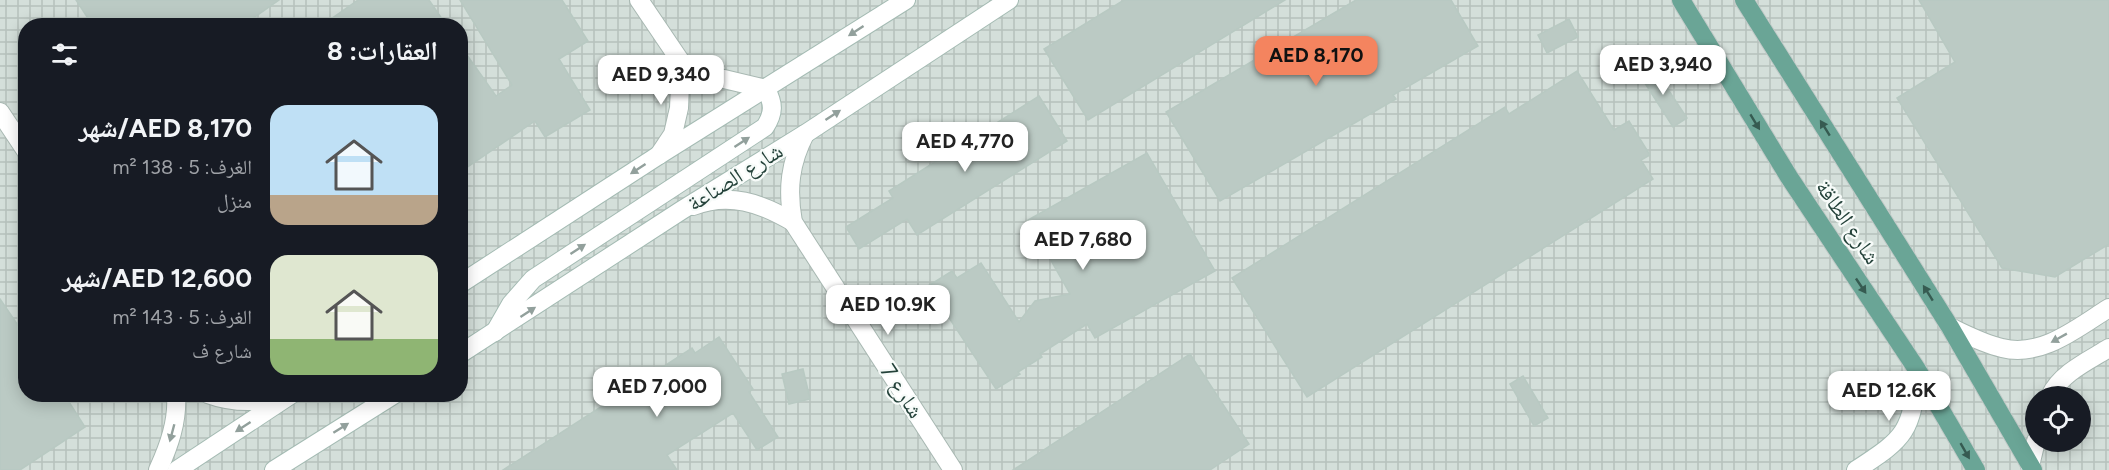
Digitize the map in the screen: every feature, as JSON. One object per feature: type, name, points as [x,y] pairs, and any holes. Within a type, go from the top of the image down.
[{"type":"main road","name":"شارع الطاقة","points":[[1681,0],[1789,177],[1918,371],[1976,470]]},
{"type":"main road","name":"شارع الطاقة","points":[[1744,0],[1950,327],[2031,468]]},
{"type":"street","points":[[639,0],[681,62],[703,78],[724,79],[766,89]]},
{"type":"street","points":[[468,279],[659,155],[906,0]]},
{"type":"street","name":"شارع الصناعة","points":[[468,349],[682,210],[805,134],[1009,0]]},
{"type":"street","points":[[659,155],[673,134],[679,108],[681,62]]},
{"type":"street","points":[[495,333],[511,304],[533,279],[765,127],[772,117],[773,107],[766,89]]},
{"type":"street","points":[[0,112],[18,139]]},
{"type":"street","name":"شارع 7","points":[[793,222],[789,186],[797,150],[805,134]]},
{"type":"street","name":"شارع 7","points":[[682,210],[704,202],[727,199],[761,205],[793,222],[953,470]]},
{"type":"street","points":[[1950,327],[2005,349],[2032,349],[2054,342],[2109,308]]},
{"type":"street","points":[[2056,386],[2072,370],[2109,348]]},
{"type":"street","points":[[1856,470],[1886,451],[1901,438],[1910,418],[1918,371]]},
{"type":"street","points":[[158,470],[175,425],[176,402]]},
{"type":"street","points":[[177,470],[279,402]]},
{"type":"street","points":[[274,470],[382,402]]},
{"type":"street","points":[[296,470],[309,447]]},
{"type":"street","points":[[2031,468],[2034,452]]},
{"type":"shaded area","points":[[0,0],[2109,0],[2109,470],[0,470]]},
{"type":"building","points":[[76,0],[279,0],[253,18],[88,18]]},
{"type":"building","points":[[358,0],[429,0],[441,18],[332,18]]},
{"type":"building","points":[[460,0],[562,0],[588,41],[559,59],[590,110],[545,137],[535,121],[468,167],[468,56],[496,96],[512,85]]},
{"type":"building","points":[[1124,0],[1285,0],[1088,120],[1044,49]]},
{"type":"building","points":[[1356,0],[1451,0],[1478,46],[1393,95],[1396,99],[1220,201],[1166,112]]},
{"type":"building","points":[[1919,0],[2109,0],[2109,244],[2055,277],[2002,268],[1897,98],[1955,62]]},
{"type":"building","points":[[1569,19],[1578,37],[1547,53],[1538,35]]},
{"type":"building","points":[[1652,65],[1687,118],[1673,127],[1639,74]]},
{"type":"building","points":[[1577,71],[1614,130],[1629,121],[1650,155],[1641,160],[1653,179],[1307,397],[1232,278],[1505,107],[1509,114]]},
{"type":"building","points":[[1039,96],[1067,141],[917,235],[907,219],[859,249],[846,227],[893,198],[889,191]]},
{"type":"building","points":[[1147,153],[1215,271],[1095,338],[1087,324],[1040,354],[1042,357],[996,389],[928,286],[952,271],[957,278],[981,263],[1019,322],[1035,301],[1070,294],[1028,220]]},
{"type":"building","points":[[0,299],[18,325],[18,402],[69,402],[85,427],[20,470],[0,470]]},
{"type":"building","points":[[719,337],[753,389],[749,392],[778,437],[757,450],[733,413],[667,455],[677,470],[503,470],[692,348],[695,353]]},
{"type":"building","points":[[1190,354],[1249,444],[1210,470],[1013,470]]},
{"type":"building","points":[[803,369],[810,399],[789,404],[782,374]]},
{"type":"building","points":[[1523,376],[1548,418],[1534,426],[1510,384]]}]
